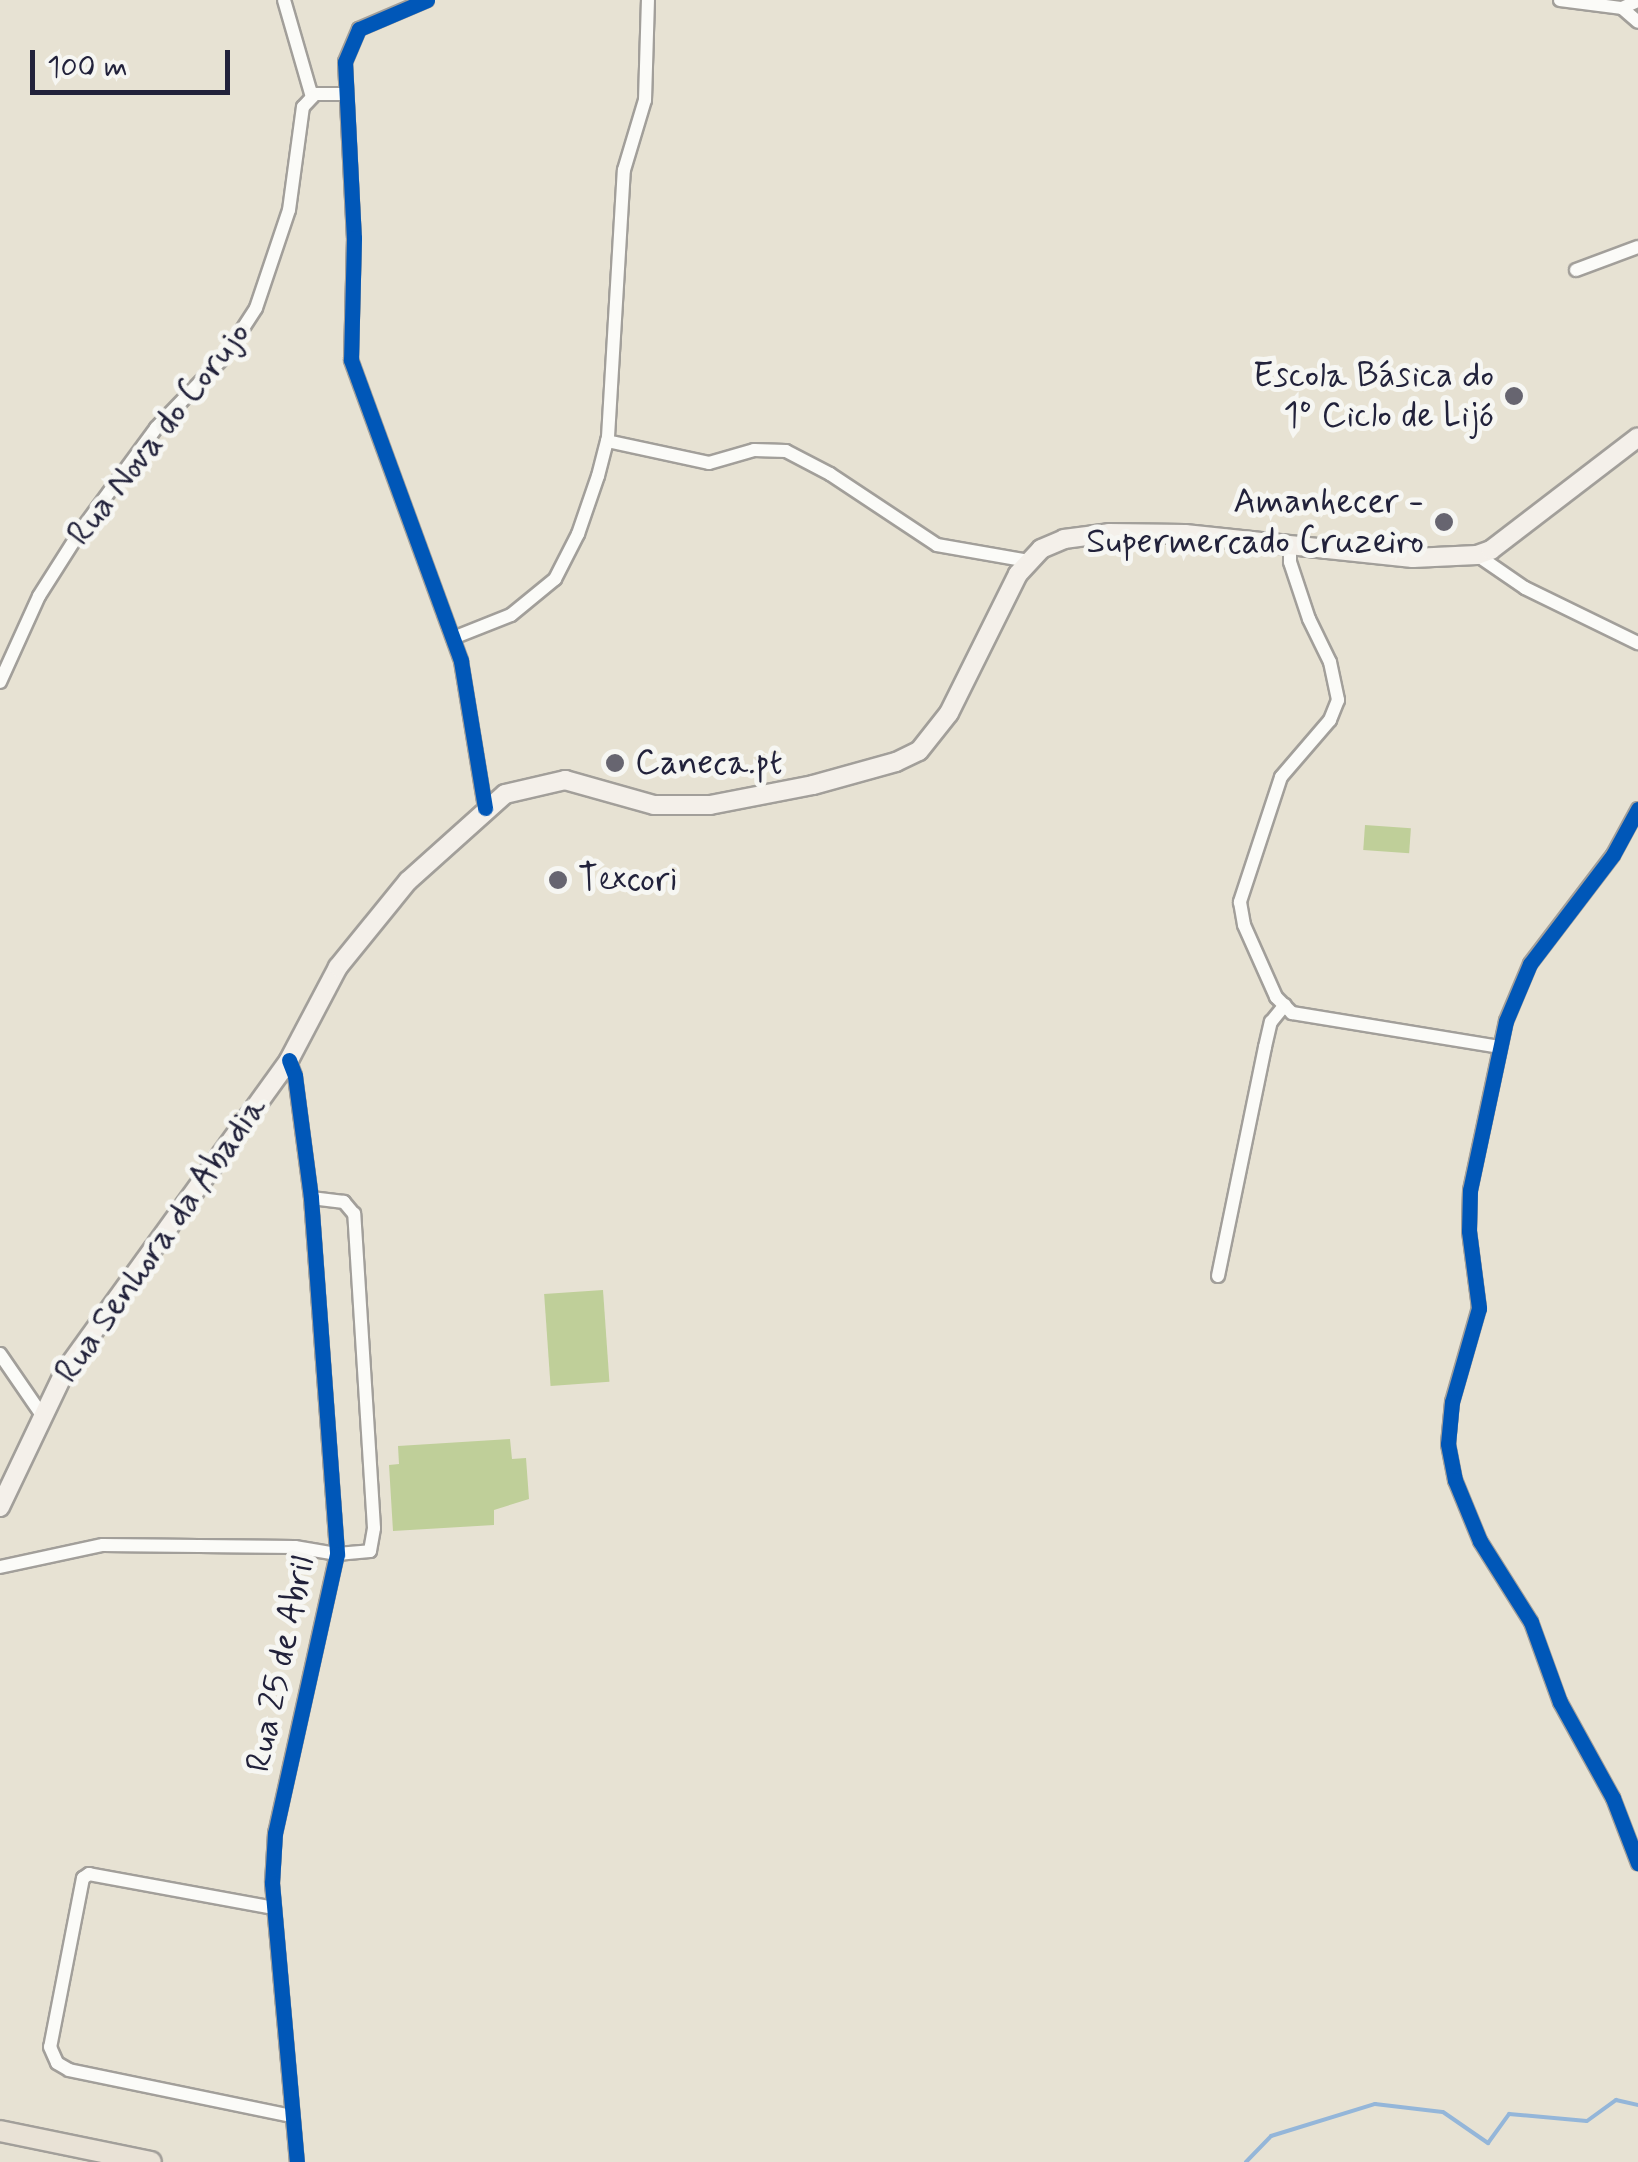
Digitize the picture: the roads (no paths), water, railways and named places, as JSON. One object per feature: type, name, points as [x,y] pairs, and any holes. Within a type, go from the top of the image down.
[{"type":"main road","points":[[1028,561],[1064,539],[1109,532],[1185,534],[1412,558],[1477,555],[1491,550],[1638,437]]},
{"type":"main road","name":"Rua Senhora da Abadia","points":[[0,1507],[65,1371],[289,1060],[338,968],[408,881],[485,808],[505,794],[565,780],[654,805],[710,805],[896,762],[919,751],[941,725],[1008,591],[1028,561]]},
{"type":"main road","points":[[0,2131],[67,2154],[151,2162]]},
{"type":"street","points":[[284,0],[312,98],[346,94]]},
{"type":"street","points":[[427,0],[359,29],[344,62],[354,238],[351,360],[467,684],[485,808]]},
{"type":"street","points":[[453,638],[512,615],[555,580],[578,534],[608,441],[624,170],[645,100],[648,0]]},
{"type":"street","points":[[1560,0],[1622,8],[1638,1]]},
{"type":"street","points":[[1622,8],[1638,22]]},
{"type":"street","name":"Rua Nova do Corujo","points":[[0,682],[39,596],[80,533],[156,428],[225,356],[256,308],[289,210],[303,107],[312,98]]},
{"type":"street","points":[[1576,270],[1638,247]]},
{"type":"street","points":[[608,441],[709,463],[754,450],[786,451],[830,474],[937,545],[1028,561]]},
{"type":"street","points":[[1290,544],[1290,562],[1309,619],[1330,662],[1338,700],[1330,720],[1281,777],[1240,902],[1244,926],[1276,997],[1292,1012],[1499,1047]]},
{"type":"street","points":[[1477,555],[1525,588],[1638,642]]},
{"type":"street","points":[[1638,809],[1614,855],[1530,964],[1499,1047],[1490,1112],[1470,1190],[1469,1231],[1479,1308],[1452,1402],[1448,1444],[1456,1480],[1480,1542],[1531,1622],[1560,1702],[1613,1798],[1638,1863]]},
{"type":"street","points":[[1218,1276],[1264,1048],[1271,1022],[1285,1005]]},
{"type":"street","name":"Rua 25 de Abril","points":[[289,1060],[295,1076],[311,1198],[337,1554],[275,1833],[274,1908],[297,2162]]},
{"type":"street","name":"Rua 25 de Abril","points":[[311,1198],[344,1202],[354,1214],[374,1528],[370,1551],[337,1554]]},
{"type":"street","points":[[0,1354],[42,1414]]},
{"type":"street","points":[[0,1567],[103,1544],[295,1547],[337,1554]]},
{"type":"street","points":[[274,1908],[89,1874],[84,1878],[50,2047],[57,2063],[69,2070],[292,2116]]},
{"type":"waterway","points":[[1246,2162],[1271,2136],[1375,2104],[1443,2112],[1488,2143],[1509,2114],[1587,2121],[1616,2100],[1638,2105]]},
{"type":"place","name":"Escola Básica do 1º Ciclo de Lijó","points":[[1514,396]]},
{"type":"place","name":"Amanhecer - Supermercado Cruzeiro","points":[[1444,522]]},
{"type":"place","name":"Caneca.pt","points":[[615,763]]},
{"type":"place","name":"Texcori","points":[[558,880]]}]
